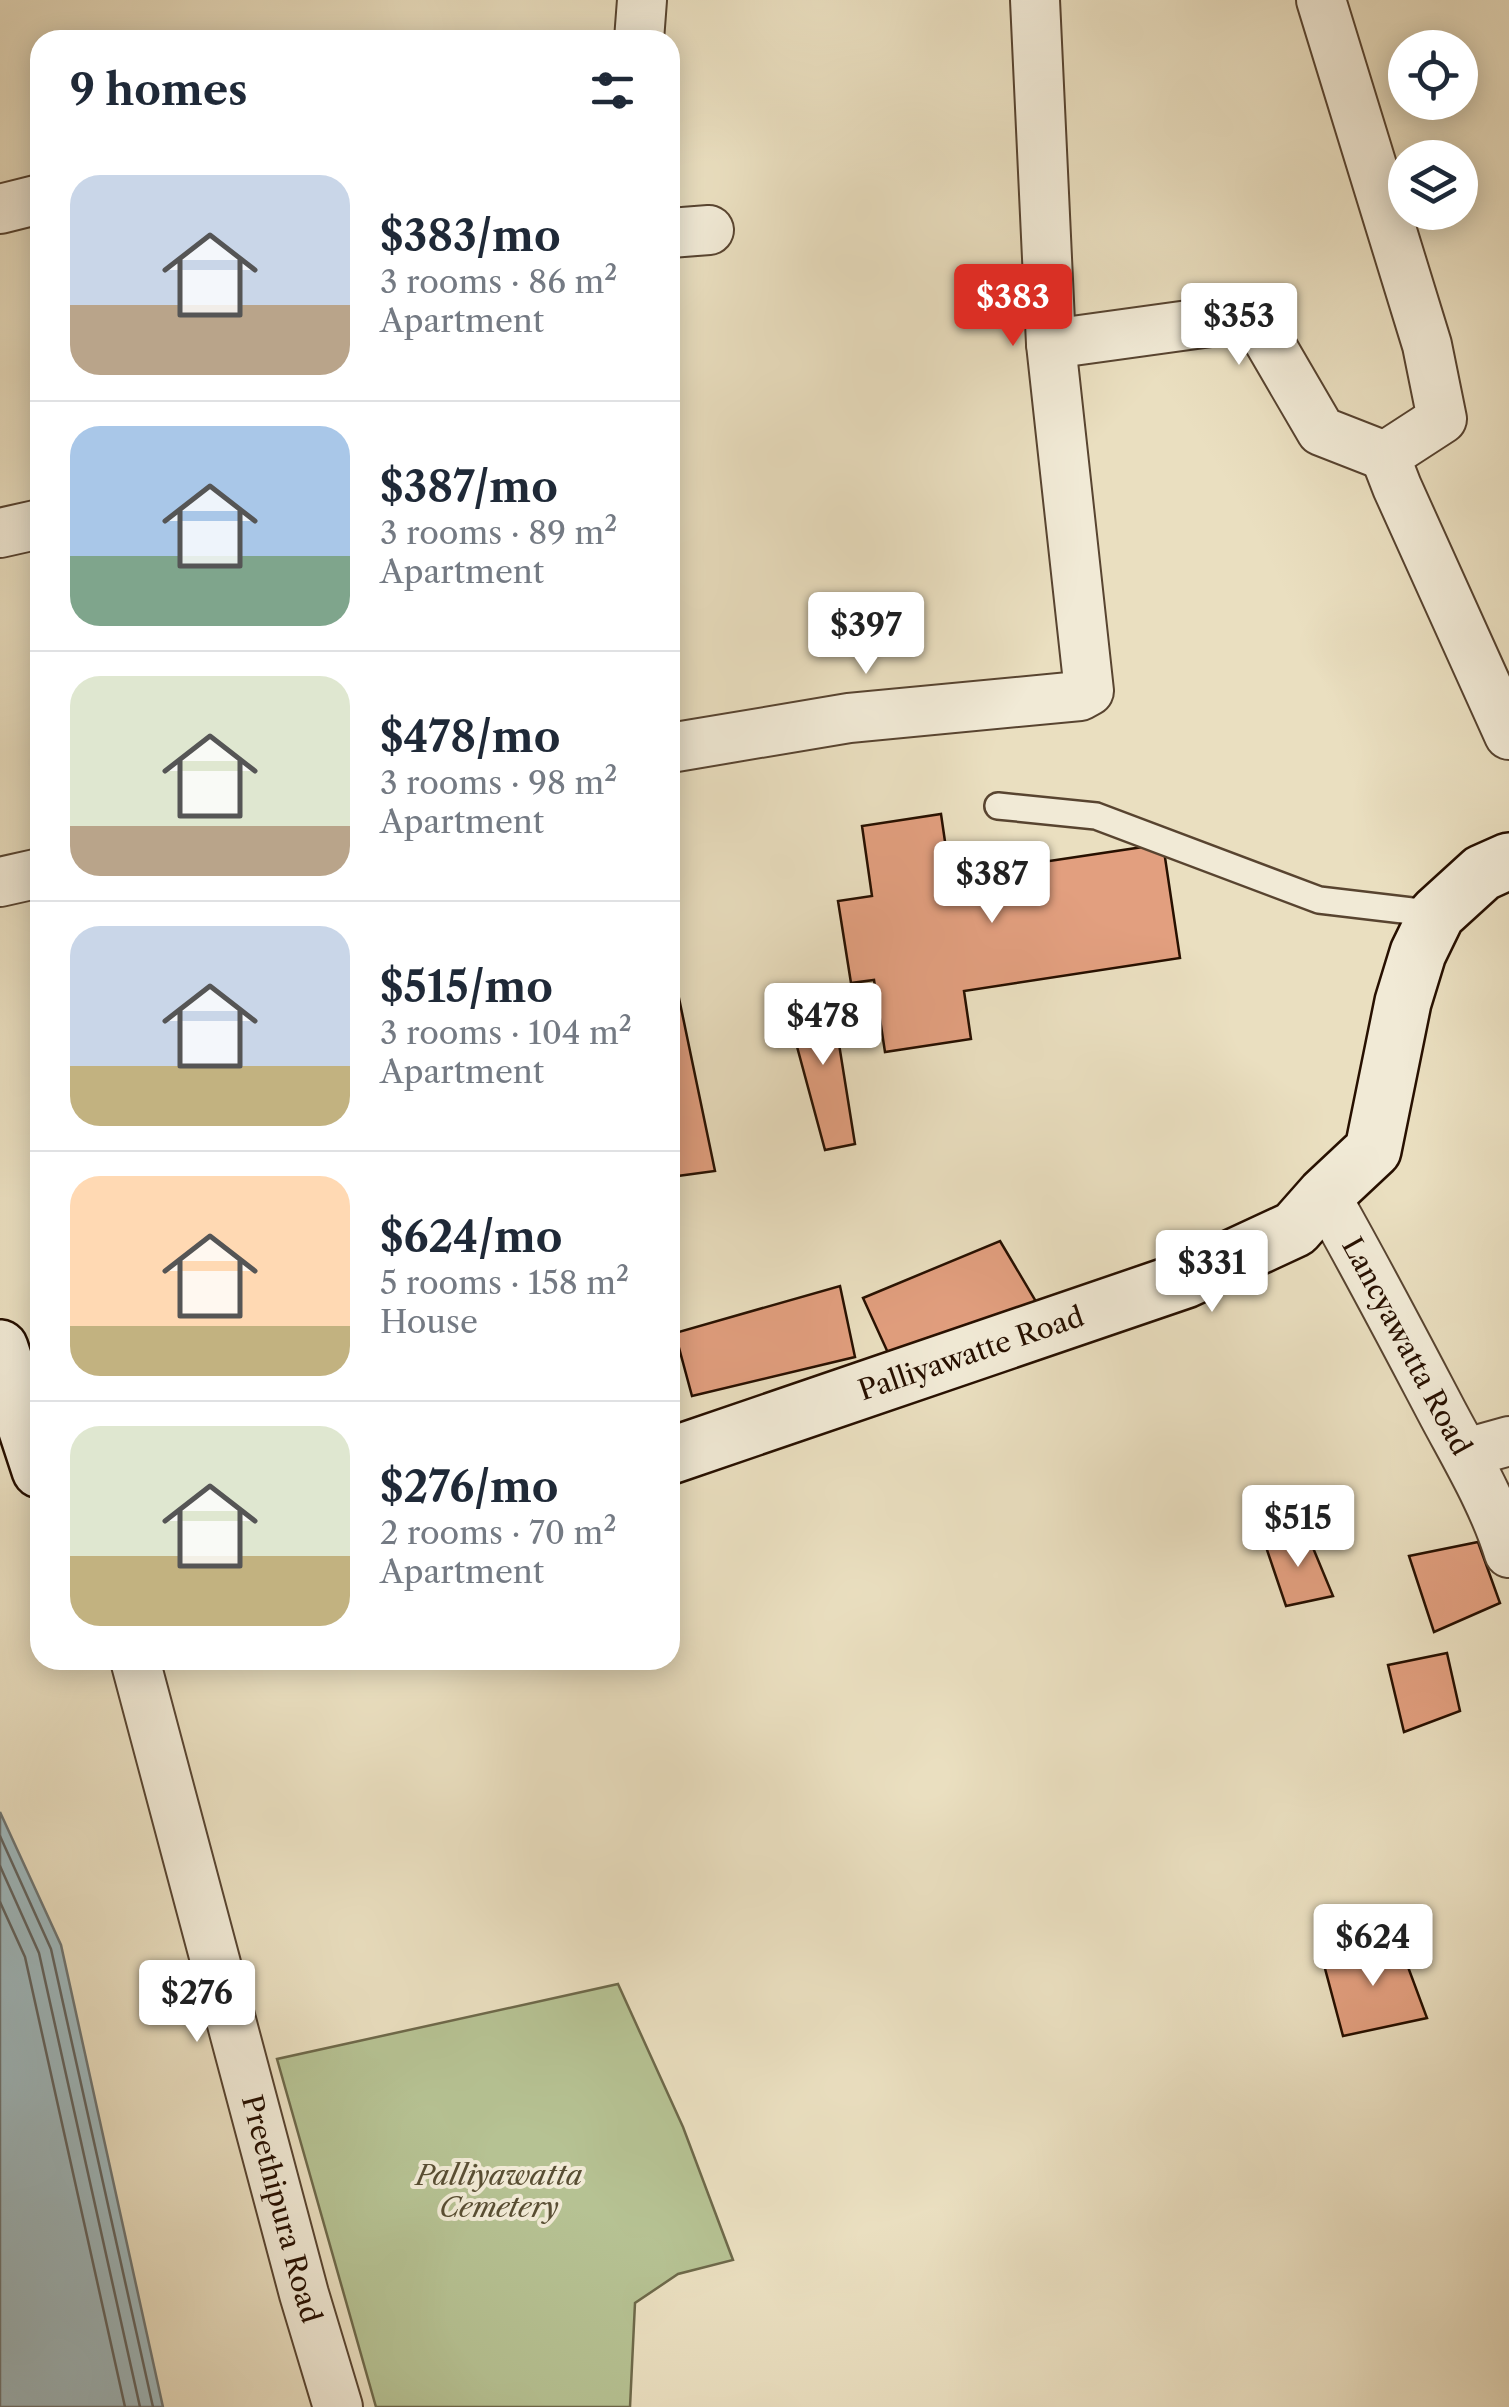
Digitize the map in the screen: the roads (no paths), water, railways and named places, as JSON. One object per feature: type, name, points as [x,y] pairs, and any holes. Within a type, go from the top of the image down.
[{"type":"street","points":[[640,30],[642,0]]},
{"type":"street","points":[[680,746],[849,718],[1080,696],[1089,691],[1052,344],[1035,0]]},
{"type":"street","points":[[1320,0],[1427,345],[1442,419],[1385,456]]},
{"type":"street","points":[[0,210],[30,202]]},
{"type":"street","points":[[1052,344],[1254,316],[1321,431],[1385,456],[1509,735]]},
{"type":"street","points":[[0,533],[30,526]]},
{"type":"street","name":"Palliyawatte Road","points":[[680,1453],[1185,1280],[1295,1229],[1373,1150],[1402,1002],[1418,953],[1437,914],[1482,873],[1509,861]]},
{"type":"street","points":[[0,882],[30,875]]},
{"type":"street","name":"Lancyawatta Road","points":[[1325,1195],[1446,1419],[1487,1447],[1509,1554]]},
{"type":"street","points":[[0,1348],[30,1440]]},
{"type":"street","name":"Preethipura Road","points":[[138,1670],[304,2294],[338,2407]]},
{"type":"lane","points":[[998,806],[1096,816],[1319,900],[1437,914]]},
{"type":"water","points":[[0,1812],[61,1945],[163,2407],[0,2407]]},
{"type":"park label","name":"Palliyawatta Cemetery","points":[[499,2191]]}]
